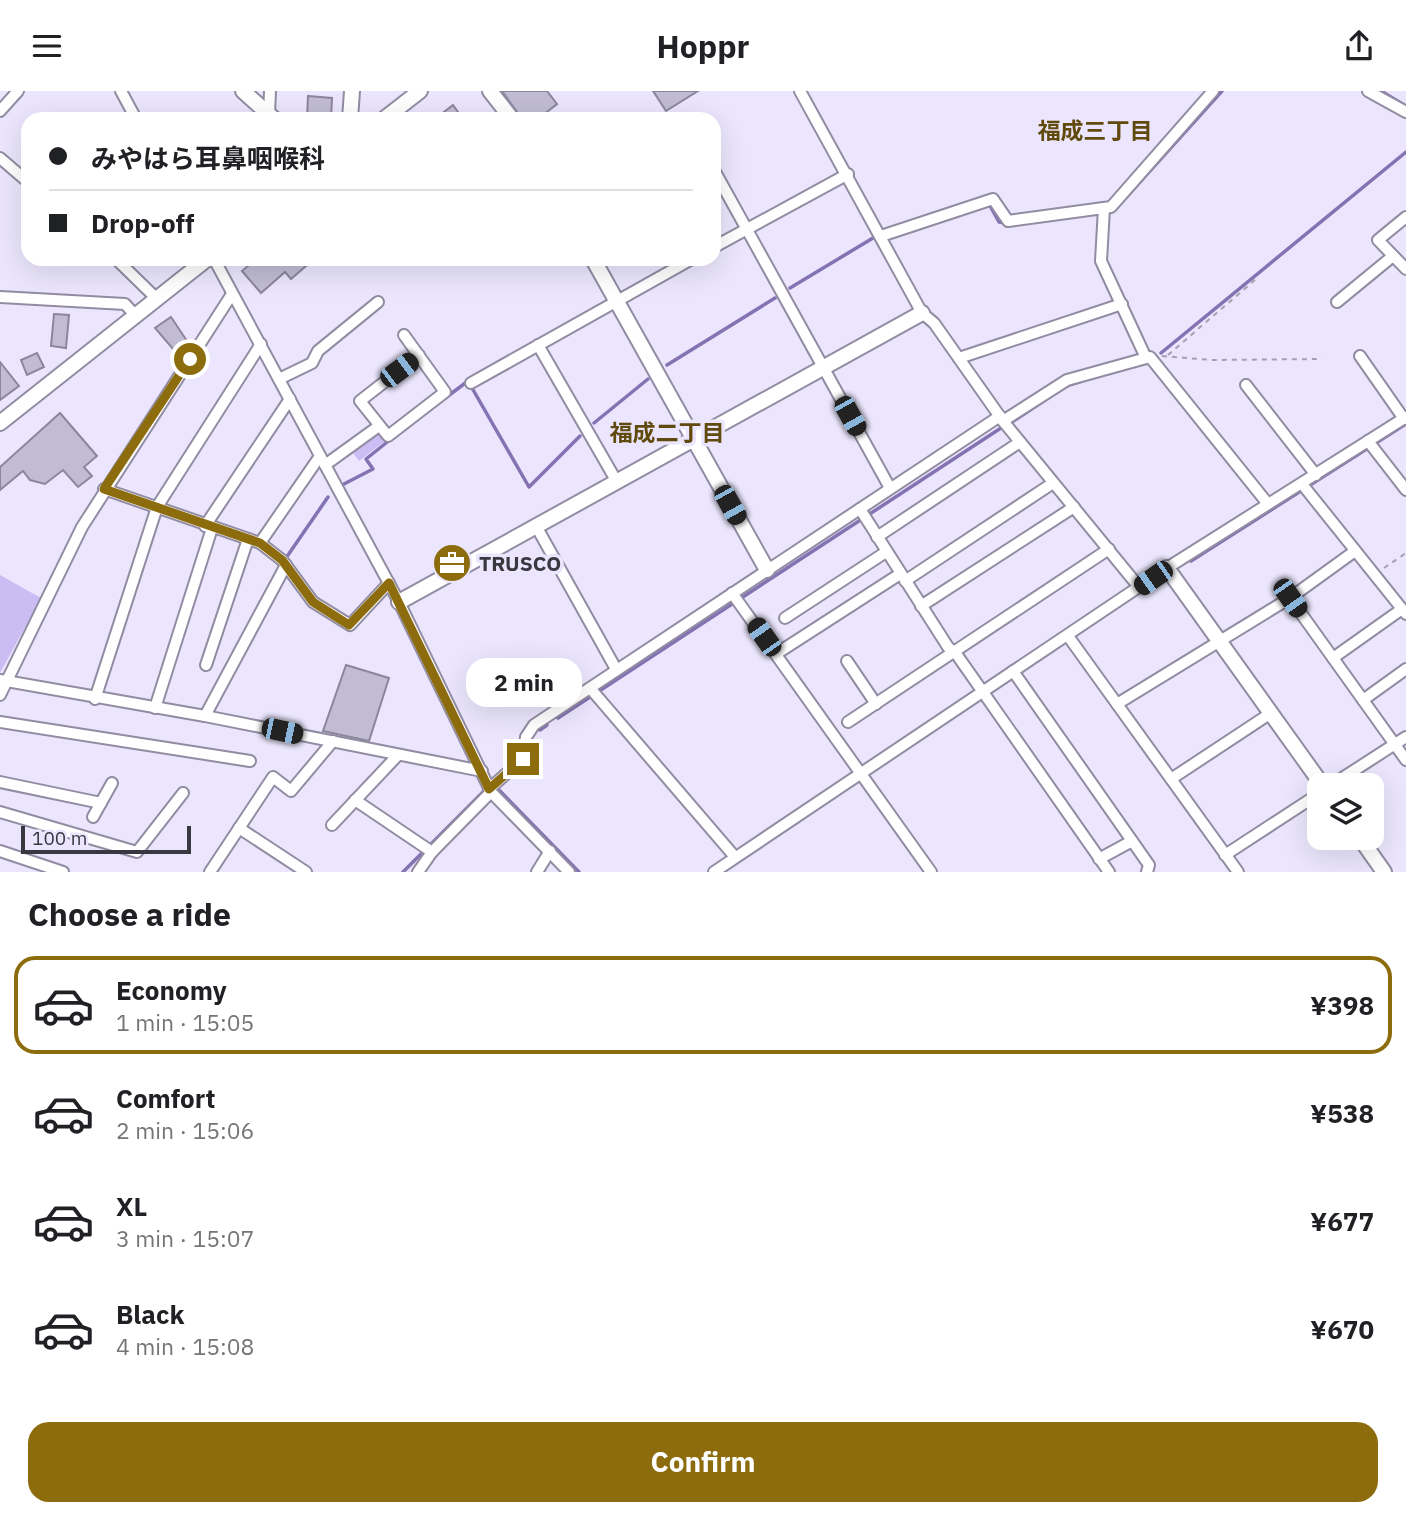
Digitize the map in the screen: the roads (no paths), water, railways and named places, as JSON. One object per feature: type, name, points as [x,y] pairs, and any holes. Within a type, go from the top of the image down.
[{"type":"street","points":[[0,111],[18,91]]},
{"type":"street","points":[[121,91],[132,112]]},
{"type":"street","points":[[243,91],[267,112]]},
{"type":"street","points":[[270,91],[272,112]]},
{"type":"street","points":[[350,112],[352,91]]},
{"type":"street","points":[[393,112],[420,91]]},
{"type":"street","points":[[490,91],[506,112]]},
{"type":"street","points":[[800,91],[922,313],[934,323],[1020,442],[1139,587]]},
{"type":"street","points":[[881,236],[993,199],[1008,221],[1111,207],[1213,91]]},
{"type":"street","points":[[1368,91],[1406,112]]},
{"type":"street","points":[[0,158],[21,176]]},
{"type":"street","points":[[721,243],[848,174]]},
{"type":"street","points":[[721,183],[890,488]]},
{"type":"street","points":[[1104,208],[1101,261],[1148,358],[1268,504]]},
{"type":"street","points":[[1406,217],[1378,240],[1406,268]]},
{"type":"street","points":[[1337,302],[1393,256]]},
{"type":"street","points":[[123,266],[156,298]]},
{"type":"street","points":[[0,423],[198,266]]},
{"type":"street","points":[[218,266],[399,602],[490,791],[569,872]]},
{"type":"street","points":[[597,266],[766,570]]},
{"type":"street","points":[[471,383],[679,266]]},
{"type":"street","points":[[0,695],[2,681],[104,489],[232,294]]},
{"type":"street","points":[[0,297],[125,304],[135,315]]},
{"type":"street","points":[[279,379],[312,363],[318,351],[378,302]]},
{"type":"street","points":[[959,358],[1122,304]]},
{"type":"street","points":[[399,602],[922,313]]},
{"type":"street","points":[[404,335],[419,355],[445,392],[388,436],[360,401],[419,355]]},
{"type":"street","points":[[94,699],[157,507],[261,344]]},
{"type":"street","points":[[538,345],[617,482]]},
{"type":"street","points":[[714,872],[1167,568],[1268,504],[1305,487],[1316,475],[1371,445],[1405,418],[1360,356]]},
{"type":"street","points":[[418,872],[428,849],[523,759],[526,737],[534,726],[593,692],[616,669],[736,598],[766,570],[863,514],[890,488],[1001,418],[1067,380],[1148,358]]},
{"type":"street","points":[[1246,385],[1316,475]]},
{"type":"street","points":[[155,708],[208,527],[290,399]]},
{"type":"street","points":[[260,543],[322,460],[379,426]]},
{"type":"street","points":[[877,537],[1020,442]]},
{"type":"street","points":[[1371,445],[1406,490]]},
{"type":"street","points":[[776,654],[1054,483]]},
{"type":"street","points":[[1305,487],[1404,612],[1333,658]]},
{"type":"street","points":[[104,489],[260,543],[286,565],[313,602],[349,625],[389,583]]},
{"type":"street","points":[[921,606],[1074,507]]},
{"type":"street","points":[[863,514],[921,606],[1109,872]]},
{"type":"street","points":[[536,526],[616,669]]},
{"type":"street","points":[[205,665],[248,539]]},
{"type":"street","points":[[848,722],[1109,549]]},
{"type":"street","points":[[1117,704],[1290,598],[1355,551]]},
{"type":"street","points":[[785,618],[886,552]]},
{"type":"street","points":[[205,716],[286,565]]},
{"type":"street","points":[[1167,568],[1314,773]]},
{"type":"street","points":[[736,598],[930,872]]},
{"type":"street","points":[[1290,598],[1406,760]]},
{"type":"street","points":[[1068,636],[1238,872]]},
{"type":"street","points":[[847,661],[876,704]]},
{"type":"street","points":[[1363,700],[1406,669]]},
{"type":"street","points":[[1013,671],[1149,865],[1147,872]]},
{"type":"street","points":[[2,681],[94,699],[205,716],[482,771]]},
{"type":"street","points":[[593,692],[735,857]]},
{"type":"street","points":[[1171,779],[1271,713]]},
{"type":"street","points":[[0,722],[250,761]]},
{"type":"street","points":[[1351,773],[1406,737]]},
{"type":"street","points":[[210,872],[273,777],[291,790],[333,741]]},
{"type":"street","points":[[332,825],[398,755]]},
{"type":"street","points":[[0,782],[101,803]]},
{"type":"street","points":[[93,817],[112,783]]},
{"type":"street","points":[[0,812],[137,852],[183,793]]},
{"type":"street","points":[[355,800],[428,849]]},
{"type":"street","points":[[1225,855],[1307,801]]},
{"type":"street","points":[[239,828],[306,872]]},
{"type":"street","points":[[1099,859],[1132,841]]},
{"type":"street","points":[[1368,850],[1384,872]]},
{"type":"street","points":[[0,851],[63,872]]},
{"type":"street","points":[[537,872],[550,851]]},
{"type":"waterway","points":[[1121,203],[1222,91]]},
{"type":"waterway","points":[[1381,91],[1406,106]]},
{"type":"waterway","points":[[1161,353],[1406,152]]},
{"type":"waterway","points":[[989,204],[999,222],[1005,223]]},
{"type":"waterway","points":[[790,288],[873,238]]},
{"type":"waterway","points":[[667,365],[775,298]]},
{"type":"waterway","points":[[594,423],[648,379]]},
{"type":"waterway","points":[[448,396],[468,381],[529,487],[580,436]]},
{"type":"waterway","points":[[1066,386],[1082,381]]},
{"type":"waterway","points":[[1012,422],[1045,400]]},
{"type":"waterway","points":[[1191,561],[1406,424]]},
{"type":"waterway","points":[[558,718],[1001,428]]},
{"type":"waterway","points":[[342,485],[373,469],[366,459],[391,439]]},
{"type":"waterway","points":[[286,558],[328,497]]},
{"type":"waterway","points":[[540,730],[547,725]]},
{"type":"waterway","points":[[499,790],[579,872]]},
{"type":"waterway","points":[[429,846],[484,791]]},
{"type":"waterway","points":[[403,872],[424,851]]},
{"type":"place","name":"TRUSCO","points":[[452,563]]},
{"type":"district","name":"福成三丁目","points":[[1095,130]]},
{"type":"district","name":"福成二丁目","points":[[667,432]]}]
